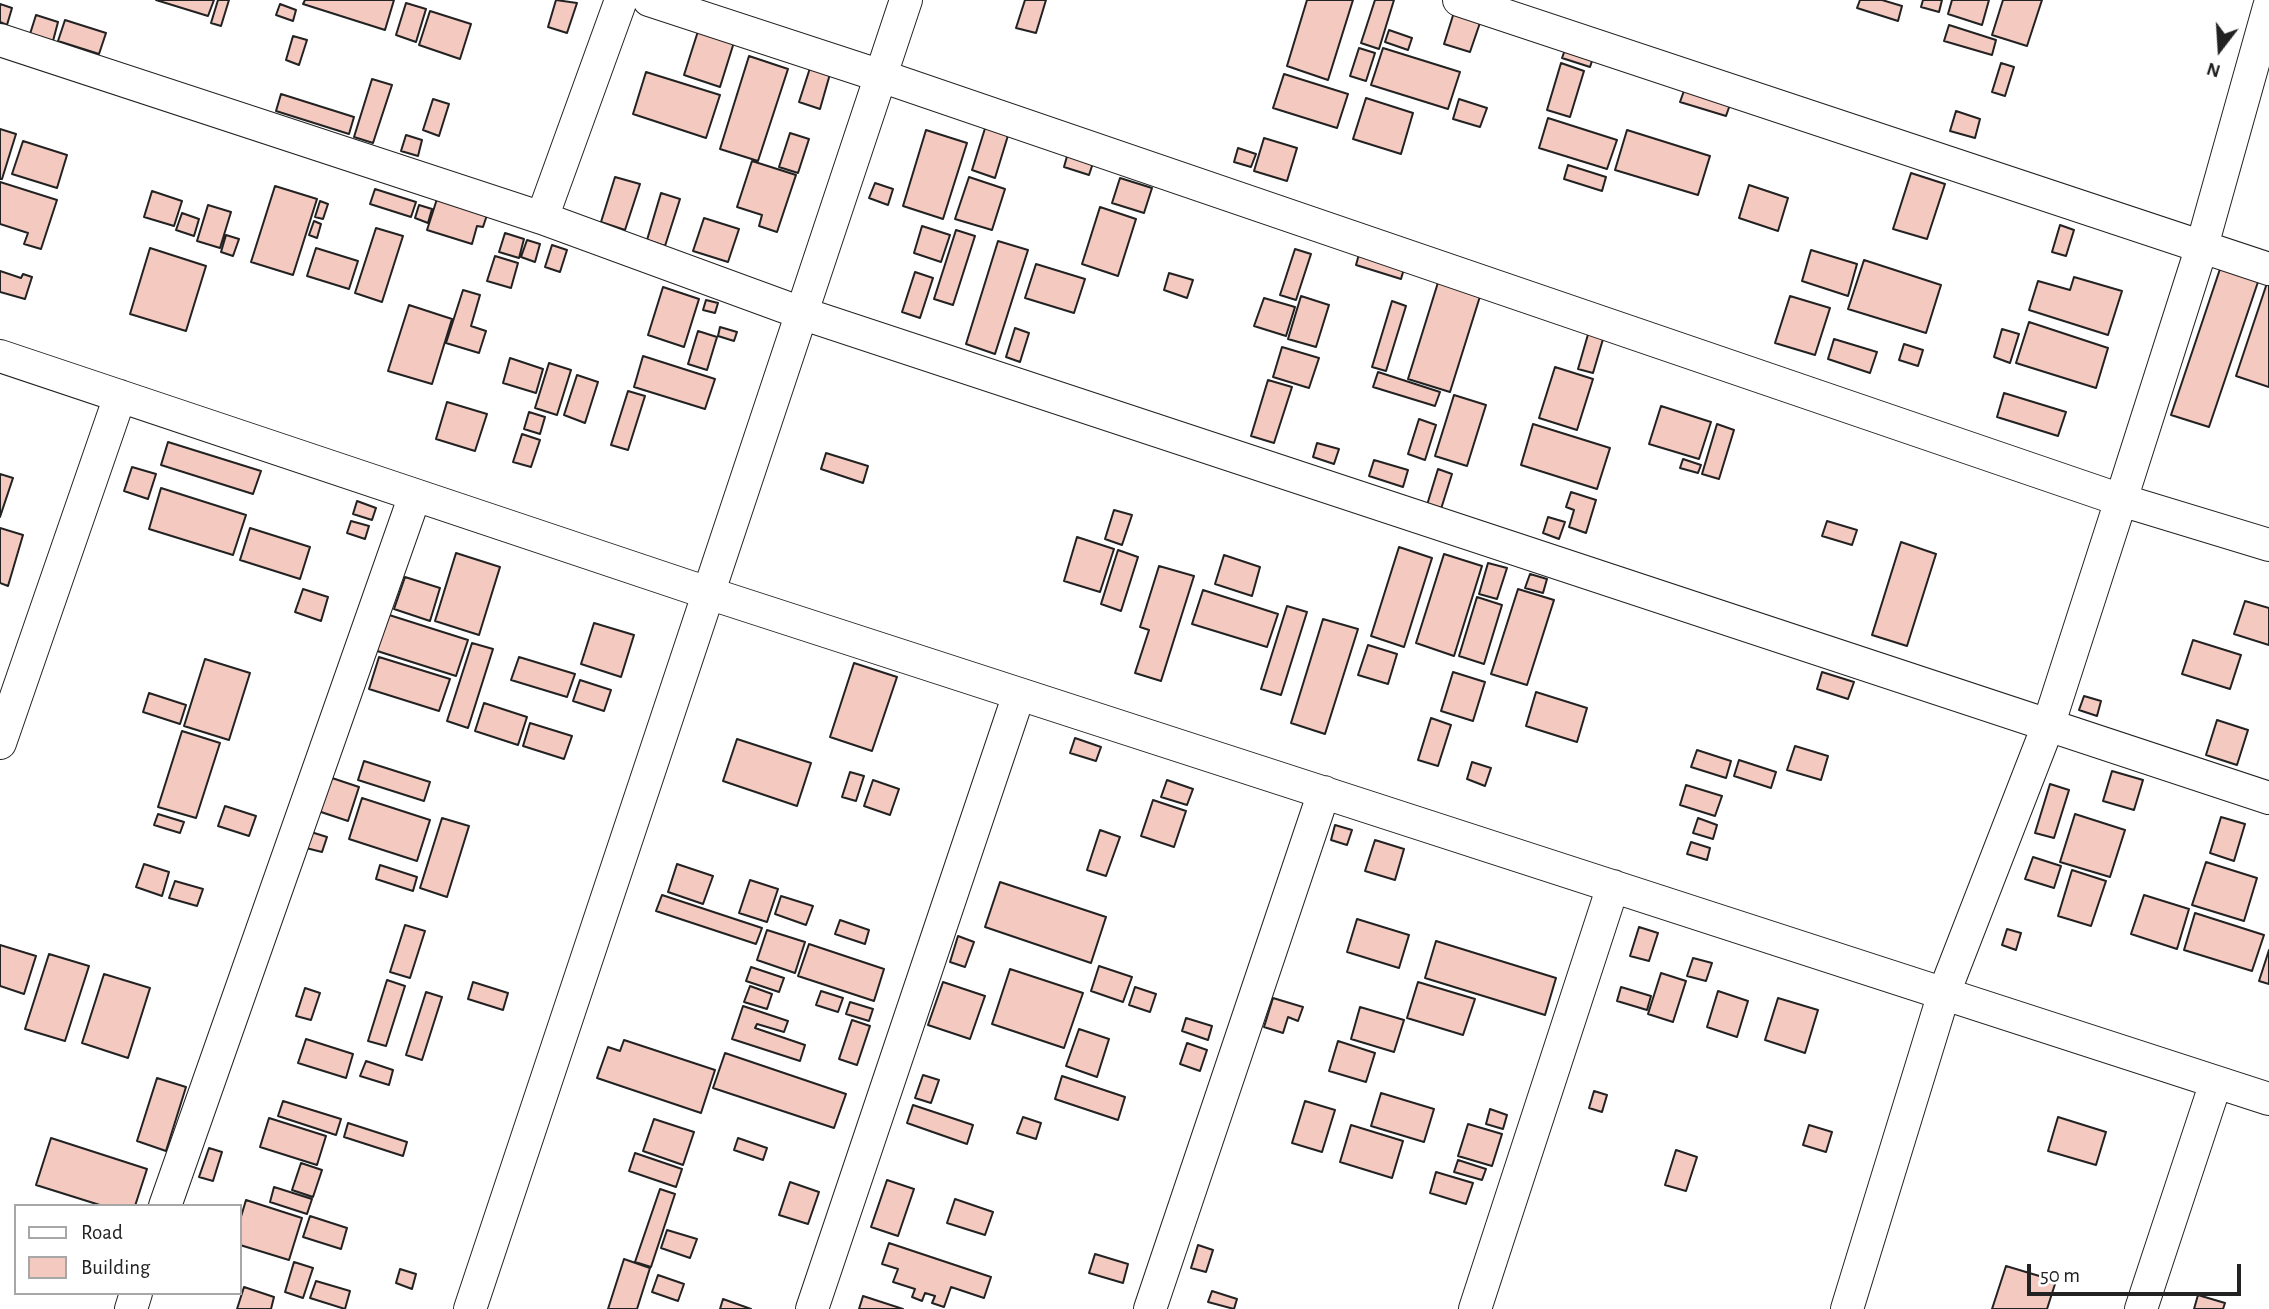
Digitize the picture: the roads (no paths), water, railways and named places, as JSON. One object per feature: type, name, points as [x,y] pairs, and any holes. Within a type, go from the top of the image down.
[{"type":"street","points":[[542,218],[621,0]]},
{"type":"street","points":[[649,0],[881,76],[2121,500],[2269,545]]},
{"type":"street","points":[[470,1309],[708,593],[804,314],[906,0]]},
{"type":"street","points":[[1459,0],[2269,269]]},
{"type":"street","points":[[1846,1309],[1944,993],[2049,723],[2202,246],[2269,7]]},
{"type":"street","points":[[0,40],[542,218],[804,314],[2049,723],[2269,798]]},
{"type":"street","points":[[0,356],[708,593],[2269,1099]]},
{"type":"street","points":[[0,743],[120,396]]},
{"type":"street","points":[[166,1204],[415,495]]},
{"type":"street","points":[[812,1309],[1019,694]]},
{"type":"street","points":[[1150,1309],[1324,792]]},
{"type":"street","points":[[1475,1309],[1613,886]]},
{"type":"street","points":[[2141,1309],[2216,1082]]}]
